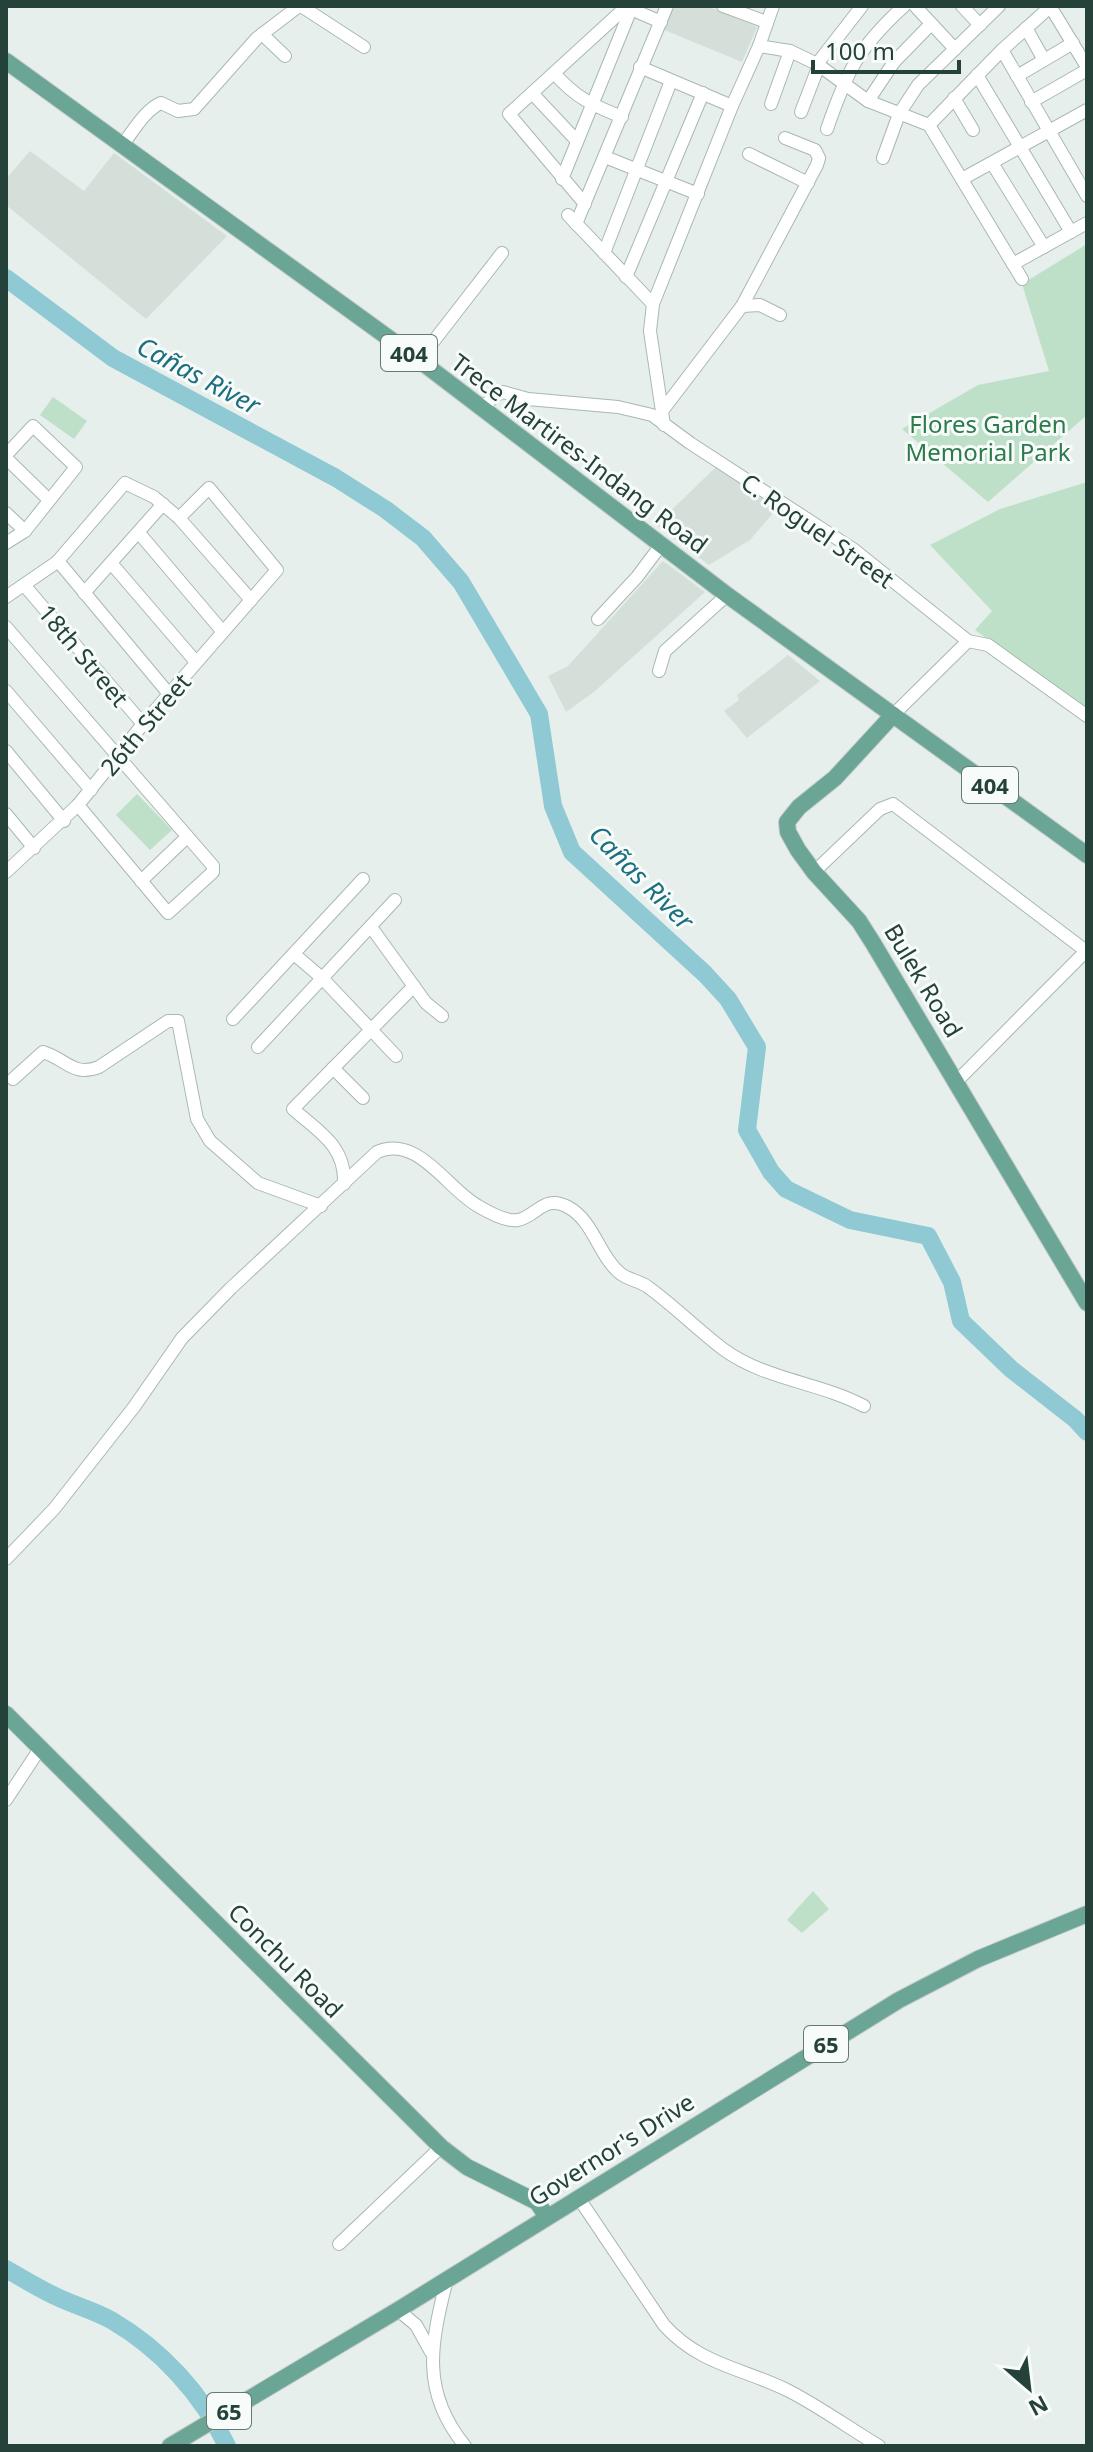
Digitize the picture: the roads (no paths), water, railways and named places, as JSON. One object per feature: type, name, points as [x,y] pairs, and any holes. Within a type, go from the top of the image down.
[{"type":"main road","name":"Trece Martires-Indang Road","points":[[6,61],[419,360],[727,595],[1087,855]]},
{"type":"main road","name":"Bulek Road","points":[[893,715],[825,788],[790,817],[788,832],[814,872],[859,921],[1087,1303]]},
{"type":"main road","name":"Conchu Road","points":[[6,1714],[441,2147],[467,2167],[537,2202],[547,2217]]},
{"type":"main road","name":"Governor's Drive","points":[[170,2446],[398,2310],[924,1986],[978,1959],[1087,1914]]},
{"type":"street","points":[[123,144],[158,103],[178,111],[194,109],[262,34],[300,6],[364,47]]},
{"type":"street","points":[[653,304],[572,220],[585,204],[667,6]]},
{"type":"street","points":[[663,418],[650,331],[653,304],[773,6]]},
{"type":"street","points":[[801,112],[818,65],[862,6]]},
{"type":"street","points":[[827,129],[843,82],[875,33],[904,6]]},
{"type":"street","points":[[915,6],[955,49]]},
{"type":"street","points":[[962,6],[980,25]]},
{"type":"street","points":[[883,158],[899,114],[918,85],[999,6]]},
{"type":"street","points":[[929,125],[1050,6],[1087,68],[1031,102]]},
{"type":"street","points":[[626,7],[661,22]]},
{"type":"street","points":[[585,204],[509,114],[626,7]]},
{"type":"street","points":[[562,179],[626,7]]},
{"type":"street","points":[[730,7],[766,22]]},
{"type":"street","points":[[868,101],[894,62],[931,24]]},
{"type":"street","points":[[1026,28],[1044,60]]},
{"type":"street","points":[[262,34],[285,56]]},
{"type":"street","points":[[1017,76],[1073,43]]},
{"type":"street","points":[[759,46],[790,51],[818,65],[868,101],[929,125],[1022,279]]},
{"type":"street","points":[[1002,50],[1048,132],[1085,187]]},
{"type":"street","points":[[771,104],[790,51]]},
{"type":"street","points":[[640,67],[732,106]]},
{"type":"street","points":[[554,73],[576,96],[622,117]]},
{"type":"street","points":[[977,75],[1071,232]]},
{"type":"street","points":[[604,253],[671,81]]},
{"type":"street","points":[[532,93],[577,141]]},
{"type":"street","points":[[626,277],[703,93]]},
{"type":"street","points":[[954,98],[973,130]]},
{"type":"street","points":[[962,179],[1087,110]]},
{"type":"street","points":[[663,418],[742,306],[817,165],[818,154],[815,150],[785,138]]},
{"type":"street","points":[[749,154],[808,183]]},
{"type":"street","points":[[605,157],[698,194]]},
{"type":"street","points":[[992,163],[1044,247]]},
{"type":"street","points":[[1013,264],[1087,223]]},
{"type":"street","points":[[419,360],[502,253]]},
{"type":"street","points":[[742,306],[760,305],[780,315]]},
{"type":"street","name":"C. Roguel Street","points":[[481,409],[503,392],[532,399],[633,409],[663,418],[853,549],[968,641],[988,645],[1087,716]]},
{"type":"street","points":[[6,543],[25,531],[76,467],[33,426],[6,456],[49,500]]},
{"type":"street","points":[[6,597],[58,561],[125,483],[163,504],[179,518],[251,600]]},
{"type":"street","name":"26th Street","points":[[6,872],[64,821],[143,724],[277,570],[209,488],[179,518]]},
{"type":"street","points":[[84,593],[163,504]]},
{"type":"street","points":[[6,513],[25,531]]},
{"type":"street","points":[[139,533],[223,632]]},
{"type":"street","points":[[598,619],[637,577],[661,545]]},
{"type":"street","points":[[58,561],[169,694]]},
{"type":"street","points":[[111,563],[196,662]]},
{"type":"street","name":"18th Street","points":[[24,585],[143,724]]},
{"type":"street","points":[[659,671],[665,651],[727,595]]},
{"type":"street","points":[[6,627],[213,866],[213,872],[172,911],[166,912],[78,805]]},
{"type":"street","points":[[893,715],[968,641]]},
{"type":"street","points":[[6,691],[91,790]]},
{"type":"street","points":[[6,751],[64,821]]},
{"type":"street","points":[[814,872],[880,809],[893,804],[1086,950],[957,1081]]},
{"type":"street","points":[[6,814],[34,848]]},
{"type":"street","points":[[141,881],[187,837]]},
{"type":"street","points":[[233,1019],[363,879]]},
{"type":"street","points":[[258,1047],[395,900]]},
{"type":"street","points":[[371,927],[426,1003],[442,1016]]},
{"type":"street","points":[[294,954],[322,978],[396,1056]]},
{"type":"street","points":[[344,1184],[345,1167],[336,1149],[293,1109],[414,986]]},
{"type":"street","points":[[13,1079],[43,1052],[76,1070],[87,1072],[168,1021],[178,1021],[197,1119],[210,1141],[258,1183],[321,1206]]},
{"type":"street","points":[[333,1068],[363,1098]]},
{"type":"street","points":[[6,1559],[54,1509],[134,1407],[182,1338],[231,1288],[383,1149],[417,1155],[476,1205],[512,1220],[521,1220],[544,1205],[562,1205],[571,1209],[619,1273],[645,1285],[726,1351],[772,1375],[845,1396],[864,1406]]},
{"type":"street","points":[[6,1800],[41,1747]]},
{"type":"street","points":[[339,2244],[441,2147]]},
{"type":"street","points":[[578,2197],[675,2337],[712,2362],[791,2392],[879,2446]]},
{"type":"street","points":[[447,2279],[431,2352],[432,2374],[440,2407],[465,2446]]},
{"type":"street","points":[[398,2310],[416,2325],[431,2352]]},
{"type":"waterway","name":"Cañas River","points":[[6,278],[113,358],[336,478],[423,538],[461,582],[539,714],[553,806],[572,852],[705,974],[728,999],[757,1047],[747,1130],[771,1172],[786,1189],[850,1220],[928,1236],[952,1282],[961,1321],[1011,1369],[1087,1432]]},
{"type":"waterway","points":[[6,2269],[55,2296],[111,2320],[147,2345],[192,2391],[227,2446]]},
{"type":"park label","name":"Flores Garden Memorial Park","points":[[988,437]]}]
